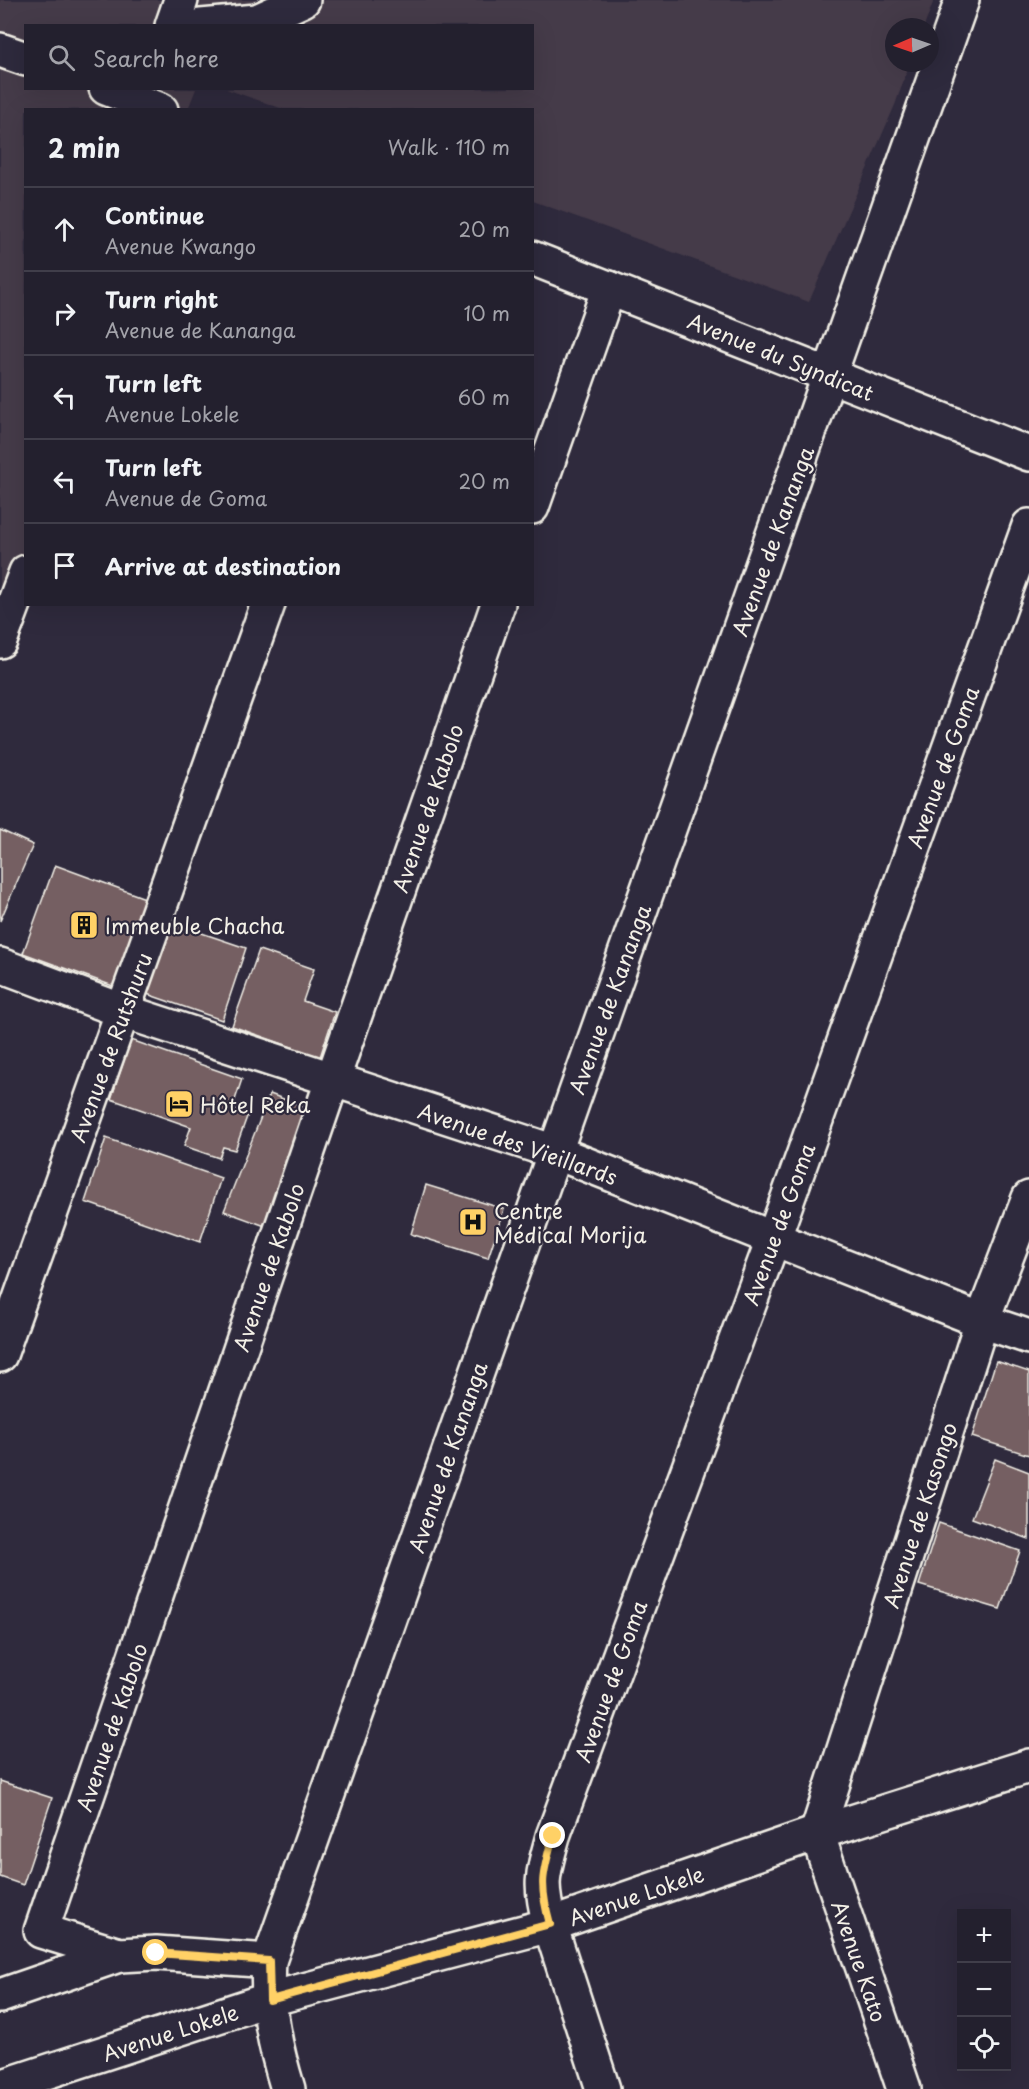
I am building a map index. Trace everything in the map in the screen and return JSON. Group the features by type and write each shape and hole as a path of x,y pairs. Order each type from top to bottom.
{"street":[{"path":"173,24 181,0"},
{"path":"223,24 257,21 303,0"},
{"name":"Avenue de Kananga","path":"288,2089 273,2035 269,1961 962,0"},
{"path":"0,50 24,59"},
{"path":"114,90 151,100"},
{"name":"Avenue du Syndicat","path":"534,259 1029,454"},
{"path":"534,501 609,288"},
{"name":"Avenue de Goma","path":"603,2089 550,1924 543,1899 542,1876 553,1836 774,1237 1029,526"},
{"path":"0,641 24,577"},
{"name":"Avenue de Rutshuru","path":"0,1355 267,606"},
{"name":"Avenue de Kabolo","path":"119,1955 41,1931 497,606"},
{"name":"Avenue des Vieillards","path":"0,965 123,1011 555,1152 1029,1338"},
{"name":"Avenue de Kasongo","path":"817,1833 982,1321 1029,1198"},
{"name":"Avenue Lokele","path":"0,2087 270,2000 550,1924 817,1833 1029,1766"},
{"name":"Avenue Kato","path":"817,1833 904,2089"},
{"path":"0,1996 119,1955 156,1953 269,1961"}],"shaded area":[{"path":"0,0 934,0 927,18 885,18 885,72 907,72 895,105 809,302 534,201 534,108 280,108 229,90 534,90 534,24 24,24 24,90 196,90 188,108 24,108 24,566 0,634"}],"building":[{"path":"0,830 33,845 0,921"},
{"name":"Immeuble Chacha","path":"55,865 145,898 113,986 23,953"},
{"path":"169,922 246,948 222,1020 144,993"},
{"path":"259,950 314,969 303,1001 335,1012 320,1057 232,1026"},
{"name":"Hôtel Reka","path":"131,1040 242,1079 232,1109 248,1114 235,1150 223,1147 219,1158 184,1146 191,1127 111,1099"},
{"path":"270,1094 313,1110 268,1227 224,1211"},
{"path":"106,1138 221,1178 200,1242 85,1202"},
{"path":"426,1185 504,1209 488,1258 411,1234"},
{"path":"996,1361 1029,1372 1029,1455 972,1437"},
{"path":"995,1459 1029,1472 1029,1539 972,1518"},
{"path":"939,1523 1020,1551 1000,1609 919,1585"},
{"path":"0,1781 52,1798 23,1885 0,1877"}],"place":[{"name":"Immeuble Chacha","path":"84,925"},
{"name":"Hôtel Reka","path":"179,1104"},
{"name":"Centre Médical Morija","path":"473,1222"}],"route":[{"path":"156,1953 269,1961 270,2000 550,1924 543,1899 542,1876 553,1836"}]}
